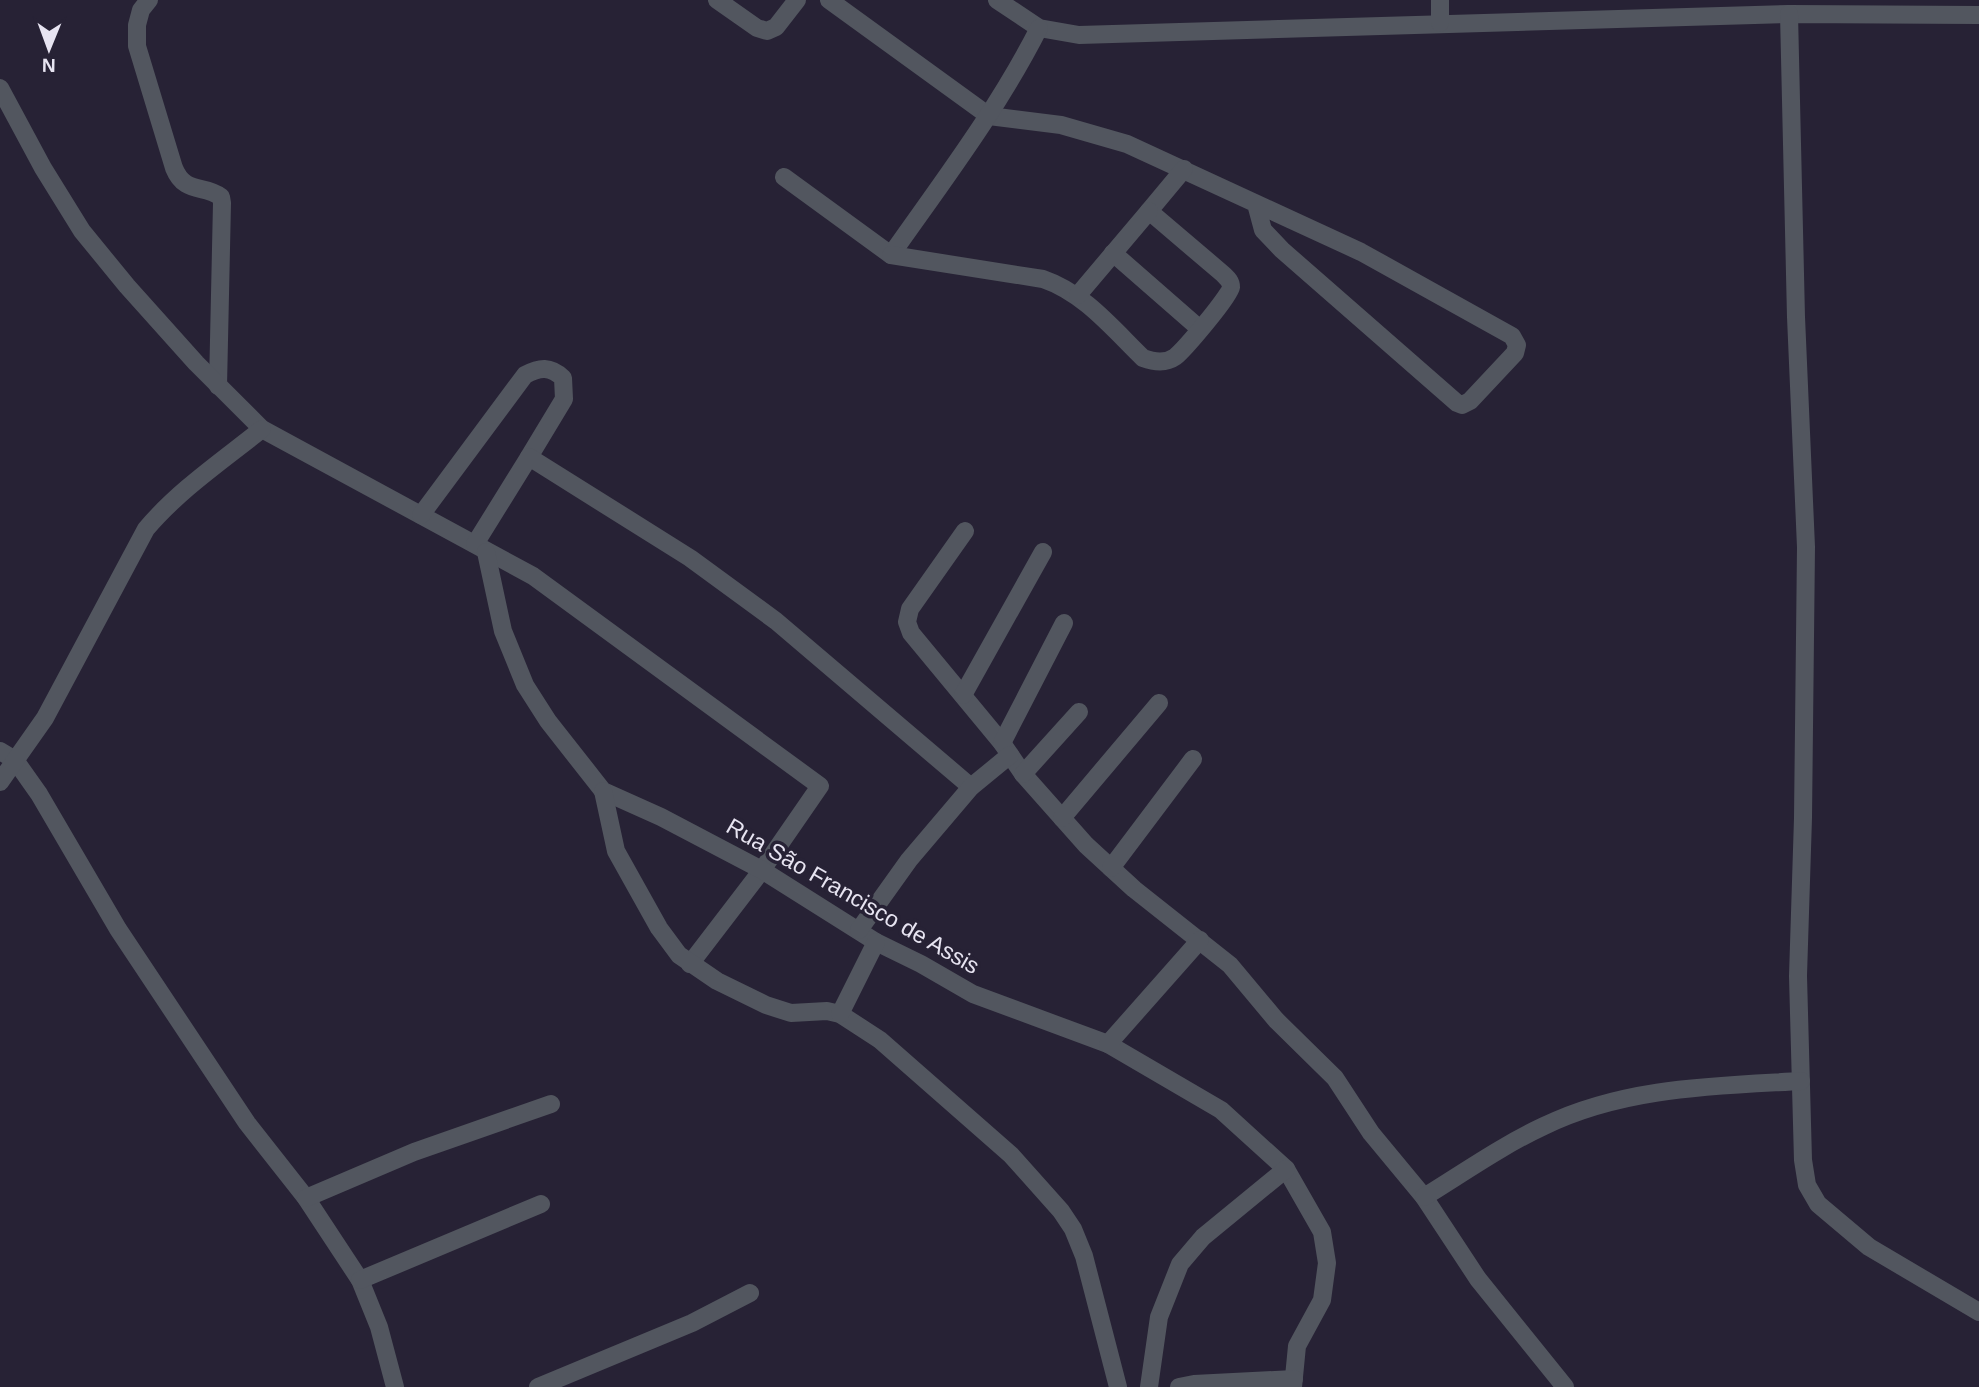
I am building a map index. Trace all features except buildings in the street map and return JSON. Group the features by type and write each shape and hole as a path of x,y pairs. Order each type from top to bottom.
{"street":[{"path":"149,0 141,10 136,25 137,46 174,168 179,178 190,187 221,197 218,386"},
{"path":"717,0 757,29 767,31 776,27 797,0"},
{"path":"829,0 989,116 1061,125 1127,144 1184,169 1361,252 1512,336 1517,345 1515,353 1470,401 1462,405 1457,403 1282,250 1263,230 1256,204"},
{"path":"997,0 1039,28 1079,35 1789,14 1979,15"},
{"path":"1440,0 1440,23"},
{"path":"1789,14 1796,317 1806,547 1804,818 1798,976 1803,1160 1807,1185 1818,1204 1869,1247 1979,1312"},
{"path":"891,255 989,116 1019,68 1039,28"},
{"path":"0,88 43,168 82,231 127,286 218,386 262,429 533,576 820,786 762,870 690,964"},
{"path":"1078,295 1184,169"},
{"path":"784,177 891,255 1043,279 1062,285 1078,295 1143,358 1155,362 1175,357 1229,294 1230,280 1150,211"},
{"path":"1113,253 1199,329"},
{"path":"421,515 525,375 538,368 546,368 563,378 564,399 528,457 481,548"},
{"path":"0,782 8,755 45,718 58,696 146,529 162,510 185,490 262,429"},
{"path":"528,457 690,558 776,621 971,787"},
{"path":"965,531 933,574 907,616 911,633 1006,749 1023,774 1062,818 1111,868 1230,964 1276,1020 1335,1078 1371,1133 1424,1197 1478,1279 1565,1387"},
{"name":"Rua São Francisco de Assis","path":"481,548 503,631 525,685 548,721 603,790 762,870 876,942 973,994 1108,1044 1221,1110 1286,1169 1322,1232 1328,1263 1322,1300 1297,1346 1294,1383"},
{"path":"962,695 1043,552"},
{"path":"859,930 909,860 1006,749 1064,624"},
{"path":"1062,818 1159,703"},
{"path":"1023,774 1079,712"},
{"path":"8,755 58,825 118,929 194,1045 247,1123 306,1198 360,1280 379,1327 395,1387"},
{"path":"1111,868 1193,759"},
{"path":"603,790 616,851 659,928 679,956 729,987 791,1013 827,1011 840,1014 880,1040 1011,1155 1061,1211 1073,1229 1084,1256 1118,1387"},
{"path":"1108,1044 1200,940"},
{"path":"840,1014 876,942"},
{"path":"1424,1197 1542,1126 1591,1107 1666,1091 1801,1081"},
{"path":"306,1198 414,1152 551,1104"},
{"path":"1149,1387 1159,1317 1181,1264 1203,1237 1286,1169"},
{"path":"360,1280 541,1204"},
{"path":"538,1387 692,1323 750,1293"},
{"path":"1179,1387 1195,1384 1294,1383"}]}
